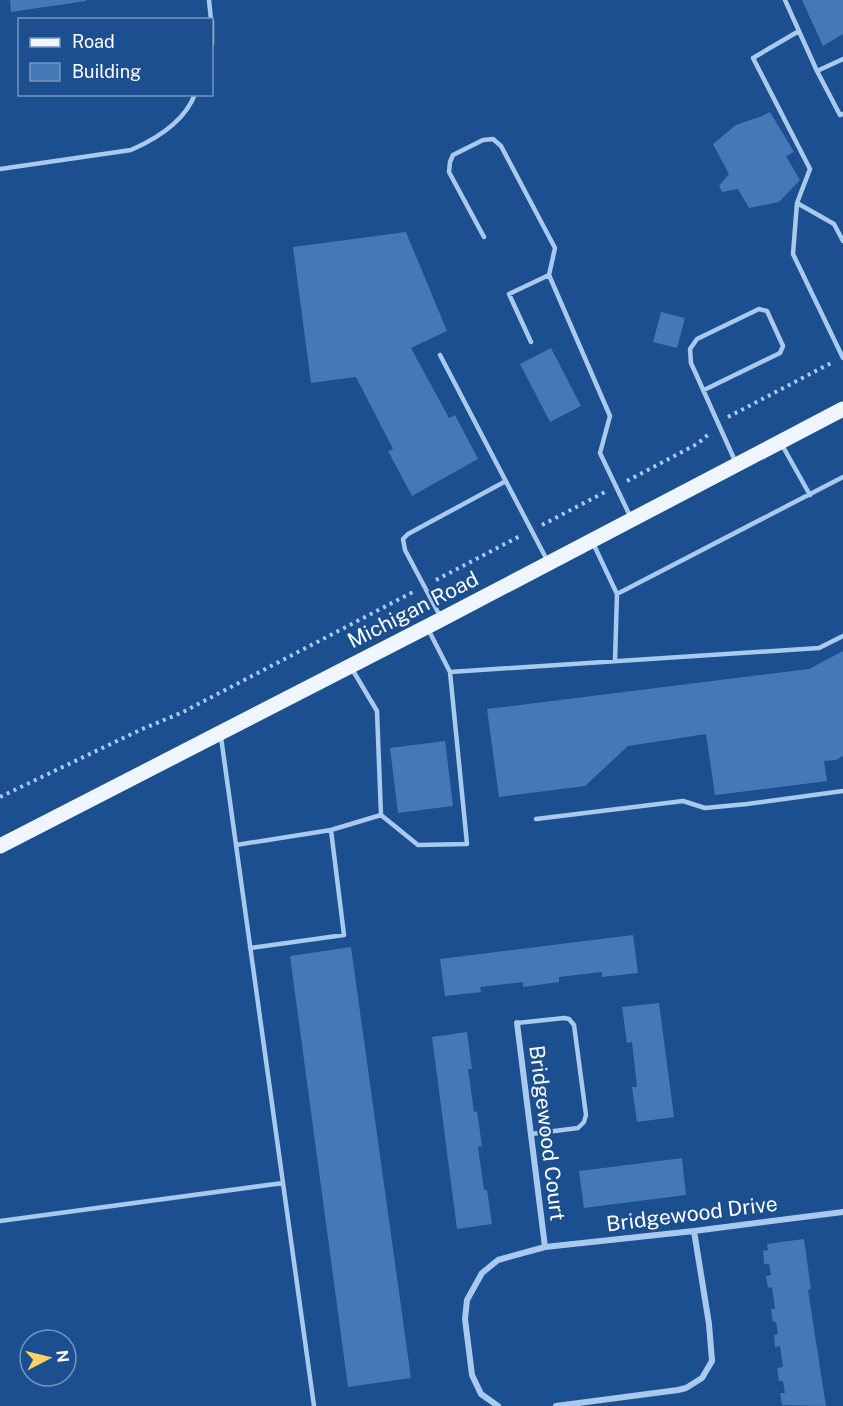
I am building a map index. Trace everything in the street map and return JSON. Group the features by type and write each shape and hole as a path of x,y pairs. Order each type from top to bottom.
{"main road":[{"name":"Michigan Road","path":"0,846 549,564 843,409"}],"street":[{"name":"Bridgewood Court","path":"517,1023 545,1247"},
{"name":"Bridgewood Drive","path":"498,1406 481,1394 472,1375 465,1319 467,1300 482,1274 498,1260 545,1247 843,1212"},
{"path":"556,1406 678,1390 702,1378 712,1361 709,1324 694,1231"}],"lane":[{"path":"209,0 211,18"},
{"path":"785,0 817,71 840,115 843,114"},
{"path":"798,31 753,58 810,169 797,203 793,254 843,357"},
{"path":"817,71 843,59"},
{"path":"0,169 131,150 147,143 178,119 194,96"},
{"path":"484,237 450,172 450,162 453,155 483,140 493,139 501,146 555,248 549,275 610,416 600,453 632,520"},
{"path":"797,203 834,224 843,241"},
{"path":"531,342 509,294 549,275"},
{"path":"704,390 780,353 783,346 767,311 759,309 697,339 690,348 691,363 737,465"},
{"path":"440,355 549,564"},
{"path":"780,442 810,495"},
{"path":"617,594 843,477"},
{"path":"442,619 405,550 403,539 408,534 506,482"},
{"path":"591,541 617,594 615,661"},
{"path":"350,666 377,711 381,815 418,845 467,844 450,672 427,627"},
{"path":"450,672 819,648 843,636"},
{"path":"221,733 314,1406"},
{"path":"536,819 683,801 705,808 843,791"},
{"path":"236,845 331,830 381,815"},
{"path":"250,948 344,935 331,830"},
{"path":"517,1023 564,1018 569,1019 574,1025 586,1115 584,1122 578,1128 531,1134"},
{"path":"0,1221 283,1184"}],"path":[{"path":"0,797 183,712 531,531 697,444 732,414 843,357"}],"building":[{"path":"10,0 86,0 86,1 11,12"},
{"path":"802,0 843,0 843,34 823,46"},
{"path":"770,112 794,152 786,156 800,180 779,202 749,208 738,189 722,192 719,186 729,174 713,144 736,125"},
{"path":"406,232 447,331 411,348 449,418 455,415 478,459 412,496 388,451 393,449 356,377 311,383 293,247"},
{"path":"661,312 685,318 677,348 653,342"},
{"path":"551,348 581,406 550,422 520,364"},
{"path":"843,651 843,756 836,760 824,761 827,781 715,795 706,734 628,746 585,786 499,797 487,709 809,669"},
{"path":"445,741 453,806 398,813 390,748"},
{"path":"633,935 638,973 602,977 602,972 559,977 559,982 523,987 523,982 480,987 481,992 445,996 440,959"},
{"path":"351,947 411,1378 348,1387 290,956"},
{"path":"659,1003 674,1117 637,1122 632,1087 637,1087 632,1042 627,1043 622,1007"},
{"path":"467,1032 472,1069 468,1069 482,1146 478,1147 492,1224 457,1229 432,1037"},
{"path":"682,1158 686,1195 584,1208 579,1171"},
{"path":"804,1239 811,1289 808,1290 826,1406 782,1405 780,1393 785,1393 783,1381 779,1381 777,1368 783,1367 780,1346 775,1347 774,1335 778,1334 771,1309 775,1309 772,1287 768,1288 766,1276 771,1275 769,1264 764,1264 763,1251 768,1250 767,1244"}]}
